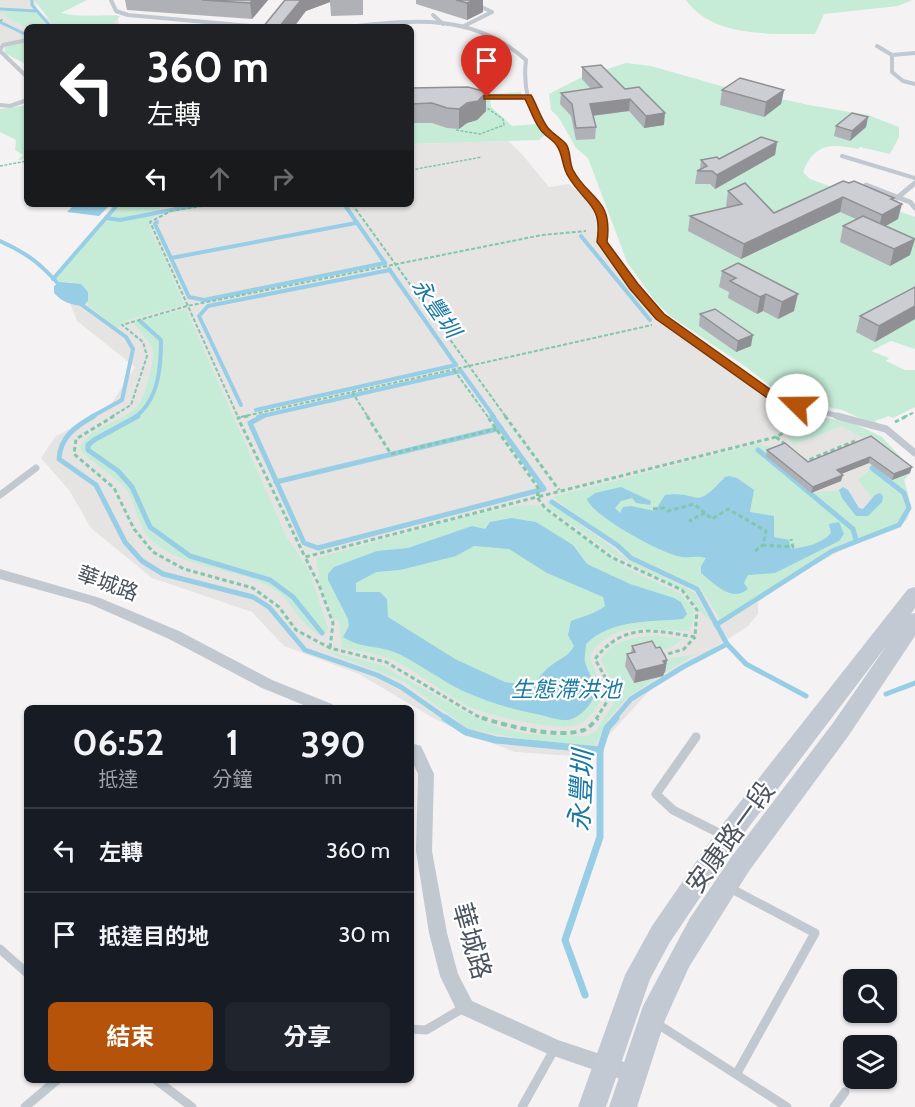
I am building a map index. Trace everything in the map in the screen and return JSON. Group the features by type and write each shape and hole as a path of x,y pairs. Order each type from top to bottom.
{"main road":[{"name":"安康路一段","path":"592,1107 605,1065 644,964 661,934 728,837 915,594"},
{"name":"安康路一段","path":"623,1107 632,1074 664,990 725,885 832,741 915,620"}],"street":[{"name":"華城路","path":"0,574 95,601 174,635 267,684 320,705"},
{"name":"華城路","path":"414,750 426,774 424,851 438,933 449,976 465,1007 555,1048 632,1074"}],"lane":[{"path":"111,0 116,11 128,15 228,24"},
{"path":"464,26 492,12 467,0"},
{"path":"433,15 443,24"},
{"path":"379,24 464,26 499,38 518,51 526,60 525,88 528,97 544,128 563,146 567,168 599,208 604,227 602,242 652,308 770,395 782,401 886,429 915,453"},
{"path":"24,41 3,45 0,49 24,74"},
{"path":"877,46 892,55 915,53"},
{"path":"892,55 892,72 903,81 915,84"},
{"path":"471,98 528,97"},
{"path":"0,105 10,106 24,101"},
{"path":"842,156 915,180 897,198"},
{"path":"866,185 910,202 915,208"},
{"path":"0,495 36,468"},
{"path":"696,737 656,794 674,810 728,837"},
{"path":"725,885 815,933 736,1073"},
{"path":"0,949 24,970"},
{"path":"414,1029 426,1030 465,1007"},
{"path":"651,1020 788,1107"},
{"path":"522,1107 555,1048"},
{"path":"25,1107 53,1083"},
{"path":"160,1083 192,1107"},
{"path":"834,1107 845,1092"}],"path":[{"path":"456,130 466,134 480,134 504,125 502,119 485,106 473,103 471,98"},
{"path":"414,169 482,157"},
{"path":"0,166 24,162"},
{"path":"198,207 164,213 154,217 150,222 238,418 305,557 559,490 776,437 821,412"},
{"path":"354,207 559,490"},
{"path":"586,231 542,235 395,264 187,306 122,324 143,342 147,356 140,383 131,405 76,439 74,454 114,488 134,529 153,552 184,569 253,588 279,607 297,630 330,648 386,662 477,716 508,726 563,733 586,730 602,713 610,697 605,678 595,659 604,645 626,632 695,637"},
{"path":"238,418 652,325"},
{"path":"454,370 538,489 537,497 545,508 611,557 682,590 697,610 695,637 684,649 661,657"},
{"path":"352,392 391,453 496,429"},
{"path":"897,420 915,412"},
{"path":"776,437 791,449"},
{"path":"798,455 806,461 855,441"},
{"path":"653,509 664,507 668,511 694,504 712,519 728,509 766,531 763,545"},
{"path":"692,522 690,520 705,513"},
{"path":"755,548 763,545 793,547 791,539"},
{"path":"306,559 319,585 333,623 330,648"}],"shaded area":[{"path":"0,0 35,0 37,9 46,18 117,15 119,24 24,24 24,57 0,44"},
{"path":"508,141 549,187 569,184 590,203 596,220 598,246 633,294 657,319 774,404 794,409 802,414 852,423 882,437 910,473 904,480 911,505 907,520 900,526 858,541 802,572 758,602 758,614 748,626 653,687 589,757 515,752 470,735 435,719 359,674 284,646 252,612 152,578 91,528 69,490 41,458 55,437 110,406 135,367 77,321 61,280 121,207 414,207 414,144"}],"green space":[{"path":"34,0 87,0 61,13 120,16 113,24 53,24"},
{"path":"686,0 912,0 898,6 824,14 815,34 799,34 763,33 727,27 697,12"},
{"path":"0,11 39,13 44,24 24,24 24,26 4,16 8,14 0,13"},
{"path":"24,42 24,63 4,53 5,47"},
{"path":"626,63 651,66 721,86 809,105 868,115 899,127 899,137 890,154 860,147 858,149 831,146 812,156 803,172 810,179 915,217 915,349 891,341 871,351 889,358 886,361 905,370 915,370 915,407 893,418 889,416 875,421 877,424 875,425 842,410 803,402 778,392 746,367 670,316 655,301 627,262 588,158 576,148 559,118 551,110 549,94 580,78"},
{"path":"521,92 522,97 490,99 491,107 512,126 537,124 545,135 539,140 414,144 414,99"},
{"path":"24,105 24,159 18,160 23,155 15,150 16,140 0,132 0,109"},
{"path":"116,207 159,207 160,212 149,221 153,237 161,250 184,305 127,320 117,328 88,305 88,292 72,282 60,282 55,278"},
{"path":"186,309 286,536 310,572 328,629 323,636 308,627 281,594 274,589 243,576 180,558 151,540 143,528 127,491 116,479 88,458 80,448 92,433 133,410 143,397 153,352 152,347 134,324 139,320"},
{"path":"825,418 852,423 882,437 910,467 910,473 904,480 909,504 905,521 900,526 842,544 721,620 700,587 633,556 552,497 757,444 783,449 767,456 811,493 839,490 843,487 848,490 859,508 863,509 873,499 858,480 869,470 893,461 869,442 842,426 793,445 788,438 791,433"},
{"path":"547,500 629,560 694,592 711,620 683,590 614,555 550,509"},
{"path":"516,506 541,507 626,568 681,594 693,608 695,618 689,631 635,629 622,631 600,643 590,655 602,693 600,702 585,721 568,727 554,726 488,713 457,700 395,661 342,648 339,621 334,620 319,580 316,558 465,517"},
{"path":"654,635 683,639 668,649 650,651 660,663 671,658 694,655 630,695 608,720 594,747 537,742 469,729 403,681 319,649 381,665 476,718 504,729 528,734 587,736 596,731 616,699 613,683 601,661 604,654 623,641"}],"water":[{"path":"72,207 108,207 99,216 67,212"},
{"path":"60,282 81,284 88,292 88,301 83,306 60,299 54,293 54,286"},
{"path":"729,476 737,478 754,490 750,512 774,516 774,537 789,540 791,549 823,540 831,533 829,524 839,522 844,534 839,541 775,573 748,575 744,583 748,589 735,594 718,587 701,573 701,566 706,558 674,555 646,543 615,525 587,499 595,493 621,487 651,501 650,505 636,503 632,498 621,501 615,508 620,513 623,507 631,506 655,511 665,495 701,497"},
{"path":"843,487 848,490 859,508 863,509 875,495 880,493 883,496 882,502 868,516 856,516 842,498 839,490"},
{"name":"生態滯洪池","path":"511,518 536,522 573,545 587,564 630,584 674,598 681,602 687,614 683,619 619,626 596,636 586,644 585,662 594,683 595,693 586,709 568,720 521,711 482,699 455,687 399,654 343,637 349,626 348,619 328,580 328,574 334,567 377,551 408,548 472,526 485,529 490,522","holes":["474,546 509,549 547,573 603,597 605,606 571,621 568,635 574,646 566,655 552,664 533,686 505,682 455,659 388,617 387,599 380,592 356,592 356,583 376,572 400,570 456,556"]}],"building":[{"path":"202,0 253,0 250,3"},
{"path":"285,0 301,0 281,24 265,24"},
{"path":"456,0 474,0 467,3"},
{"path":"601,65 625,89 639,87 665,113 646,116 630,99 590,104 596,127 576,128 572,104 561,93 602,87 582,67"},
{"path":"740,78 784,90 766,102 722,90"},
{"path":"468,87 486,92 478,101 467,103 459,109 432,103 414,104 414,88"},
{"path":"852,113 868,117 852,131 836,126"},
{"path":"761,137 777,142 717,175 712,171 697,171 707,166 701,160 717,157 719,159"},
{"path":"843,181 849,183 854,181 894,198 891,199 902,204 882,215 843,197 744,244 690,216 742,204 728,191 745,183 774,213"},
{"path":"863,216 915,239 894,249 843,226"},
{"path":"738,263 798,294 782,302 766,294 760,297 730,281 736,278 722,271"},
{"path":"915,287 915,306 879,326 860,316"},
{"path":"715,309 753,335 738,341 700,314"},
{"path":"871,436 912,467 894,474 870,457 837,470 843,475 813,487 767,450 785,443 808,462"},
{"path":"652,641 656,648 660,647 667,660 663,661 665,664 636,671 627,654 635,652 632,646"}],"waterway":[{"name":"永豐圳","path":"32,0 32,5 48,24"},
{"path":"0,9 36,11"},
{"path":"0,22 24,34"},
{"path":"53,279 115,207"},
{"path":"106,218 120,220 187,207"},
{"path":"171,258 189,297 204,300 385,263 346,207"},
{"path":"157,222 155,224 171,258"},
{"path":"171,258 356,223"},
{"path":"581,236 650,320"},
{"path":"0,241 34,261 53,279"},
{"path":"241,405 199,316 208,306 390,270"},
{"path":"256,410 456,365 390,270"},
{"path":"53,279 62,288"},
{"path":"78,302 126,337 133,349 122,400 91,417"},
{"path":"135,417 143,410 154,392 161,350 161,340 140,321"},
{"path":"258,417 461,371 494,417"},
{"path":"94,416 70,433 62,444 59,459 96,485 125,542 142,561 163,574 253,597 269,607 305,650 377,675 401,687 447,719"},
{"path":"138,416 94,440 88,445 88,450 118,471 132,487 150,527 190,556 270,580 293,597 322,633"},
{"path":"263,416 250,423 276,482"},
{"name":"永豐圳","path":"492,416 501,428"},
{"path":"276,482 304,543 318,548 544,489 501,428"},
{"path":"276,482 501,428"},
{"path":"758,450 853,529 856,540"},
{"path":"716,625 832,551 899,525 909,508 904,493 872,468"},
{"name":"永豐圳","path":"552,502 617,545 631,558 697,589 716,625"},
{"name":"永豐圳","path":"716,625 727,644"},
{"name":"永豐圳","path":"614,719 631,699 683,667 727,644"},
{"name":"永豐圳","path":"727,644 746,664 806,696"},
{"name":"永豐圳","path":"886,694 915,683"},
{"path":"445,718 466,732 496,740 600,750"},
{"name":"永豐圳","path":"600,750 607,728 616,718"},
{"name":"永豐圳","path":"585,995 565,940 600,837 600,750"}],"route":[{"path":"487,97 528,97 544,128 563,146 567,168 599,208 604,227 602,242 634,286 660,316 770,395 797,405"}]}
